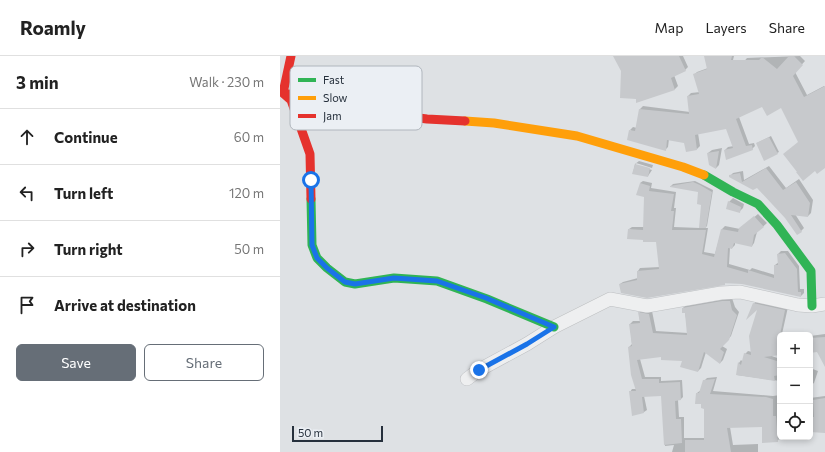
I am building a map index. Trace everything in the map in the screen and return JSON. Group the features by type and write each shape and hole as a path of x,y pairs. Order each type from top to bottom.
{"street":[{"path":"283,94 291,56"},
{"path":"283,94 290,95"},
{"path":"283,94 290,99"},
{"path":"422,118 494,123 577,136 683,167 705,176 758,204 777,225 811,271 812,306"},
{"path":"302,130 310,154 312,245 317,258 327,268 345,282 355,284 394,278 437,281 486,298 554,327"},
{"path":"467,379 479,370 527,344 554,327 610,299 647,306 740,292 798,305 812,306 825,304"}],"building":[{"path":"613,56 679,56 686,71 671,78 675,90 636,103 636,99 620,98 621,71"},
{"path":"704,56 732,56 731,60 759,60 762,57 777,69 789,56 794,56 803,65 793,76 804,97 825,86 825,168 817,174 815,171 803,181 796,172 783,154 798,142 781,108 767,116 762,107 736,119 746,146 752,145 753,150 726,160 724,150 733,148 726,129 695,135 697,150 686,152 684,143 667,140 666,151 627,140 629,130 635,131 639,109 689,114 687,96 699,94 693,74 707,69"},
{"path":"769,137 778,154 764,161 756,143"},
{"path":"719,151 716,169 709,165 707,153"},
{"path":"635,164 650,168 648,177 632,174"},
{"path":"766,168 783,190 796,182 810,203 808,217 791,215 802,232 797,235 785,218 757,188 753,190 729,177 729,175 740,173 742,182"},
{"path":"693,182 712,192 706,228 699,228 701,205 697,204 698,192 670,187"},
{"path":"640,183 650,186 649,191 674,194 671,211 674,211 672,230 706,230 702,254 714,257 721,229 738,232 739,228 754,216 764,227 754,235 752,247 734,243 732,249 728,248 727,267 748,273 748,270 774,278 774,265 778,265 777,254 785,253 797,269 798,292 801,292 801,297 742,284 725,283 725,285 647,298 621,293 619,284 637,280 637,271 659,269 656,242 643,242 643,240 627,239 628,229 643,230 644,197 636,195"},
{"path":"728,201 741,207 740,213 726,209"},
{"path":"730,301 732,310 737,315 729,340 720,349 724,352 720,364 704,352 698,372 680,367 682,361 661,360 661,357 637,360 642,379 659,379 659,383 680,382 681,400 675,401 676,419 681,419 682,443 664,445 661,396 642,397 644,413 632,416 629,391 636,391 631,375 628,347 632,346 629,324 640,323 638,312 649,314 653,333 687,335 685,313 682,313 682,308"},
{"path":"753,303 785,310 781,332 777,332 777,355 764,357 777,361 777,376 774,376 775,381 736,375 738,362 741,365 744,353 751,355 749,336 757,310 746,320"},
{"path":"825,337 825,367 817,352 813,353 813,338"},
{"path":"715,379 710,394 766,397 773,399 773,416 776,416 778,442 762,443 762,427 727,428 731,452 685,452 685,440 704,440 704,409 701,408 701,404 695,404 696,393 699,393 703,380"},
{"path":"825,398 825,433 813,432 813,400"}],"traffic: fast":[{"path":"704,175 733,192 758,204 777,225 811,271 812,306"},
{"path":"311,199 312,245 317,258 345,282 355,284 394,278 437,281 487,299 554,327"}],"traffic: slow":[{"path":"465,121 494,123 577,136 683,167 704,175"}],"traffic: jam":[{"path":"290,99 283,93 291,56"},
{"path":"283,93 290,94"},
{"path":"422,118 465,121"},
{"path":"302,130 310,154 311,199"}],"route":[{"path":"311,180 312,245 317,258 345,282 355,284 394,278 437,281 486,298 554,327 527,344 479,370"}]}
